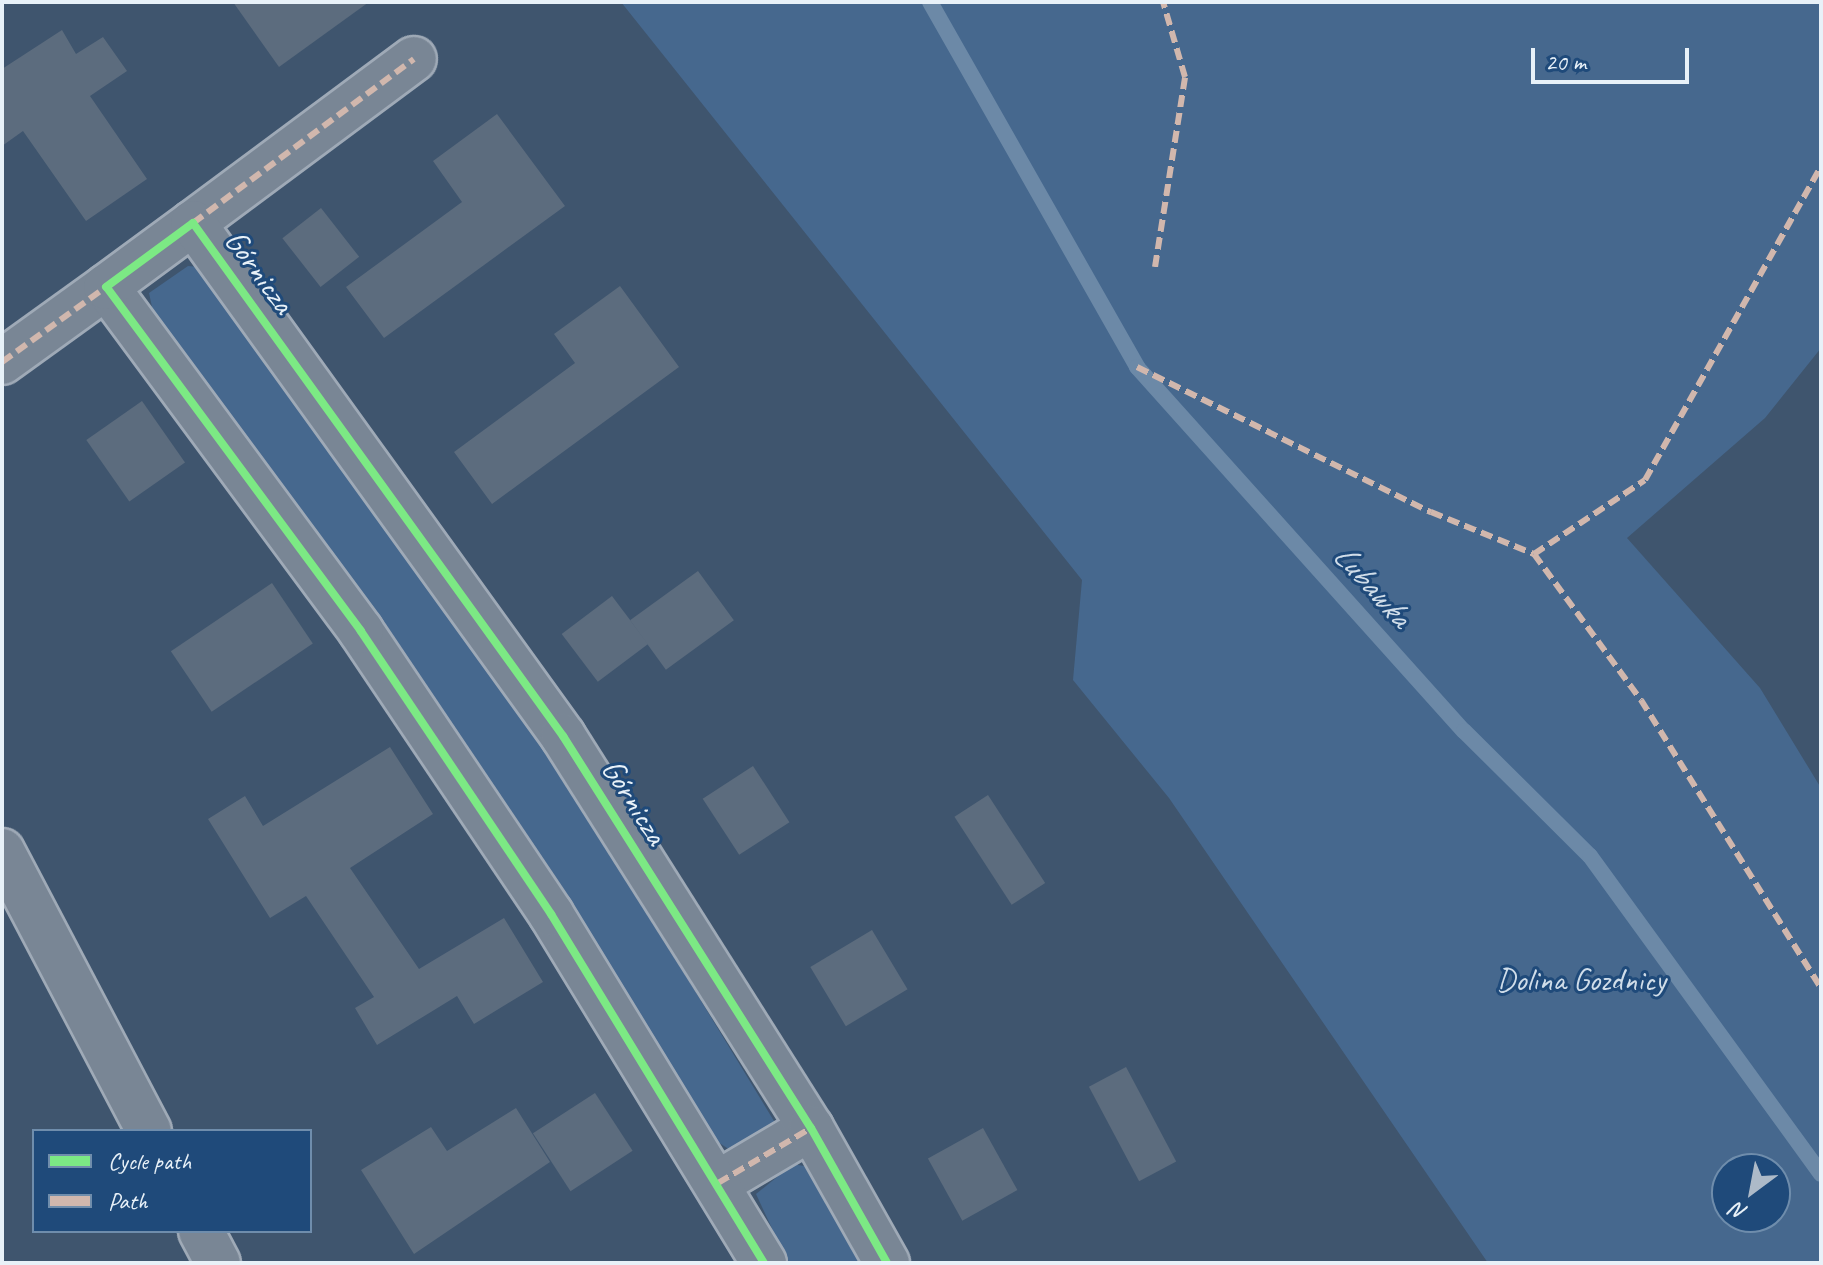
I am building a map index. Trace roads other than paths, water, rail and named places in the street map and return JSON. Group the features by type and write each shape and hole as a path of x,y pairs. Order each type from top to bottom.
{"street":[{"name":"Górnicza","path":"2,362 414,59"},
{"name":"Górnicza","path":"193,223 563,736 811,1128 887,1263"},
{"path":"106,287 361,631 551,914 718,1183 764,1263"},
{"path":"2,851 148,1129"},
{"path":"718,1183 811,1128"},
{"path":"202,1233 218,1263"}],"waterway":[{"name":"Lubawka","path":"930,2 1137,367 1464,731 1590,856 1821,1174"}],"park label":[{"name":"Dolina Gozdnicy","path":"1581,980"}]}
